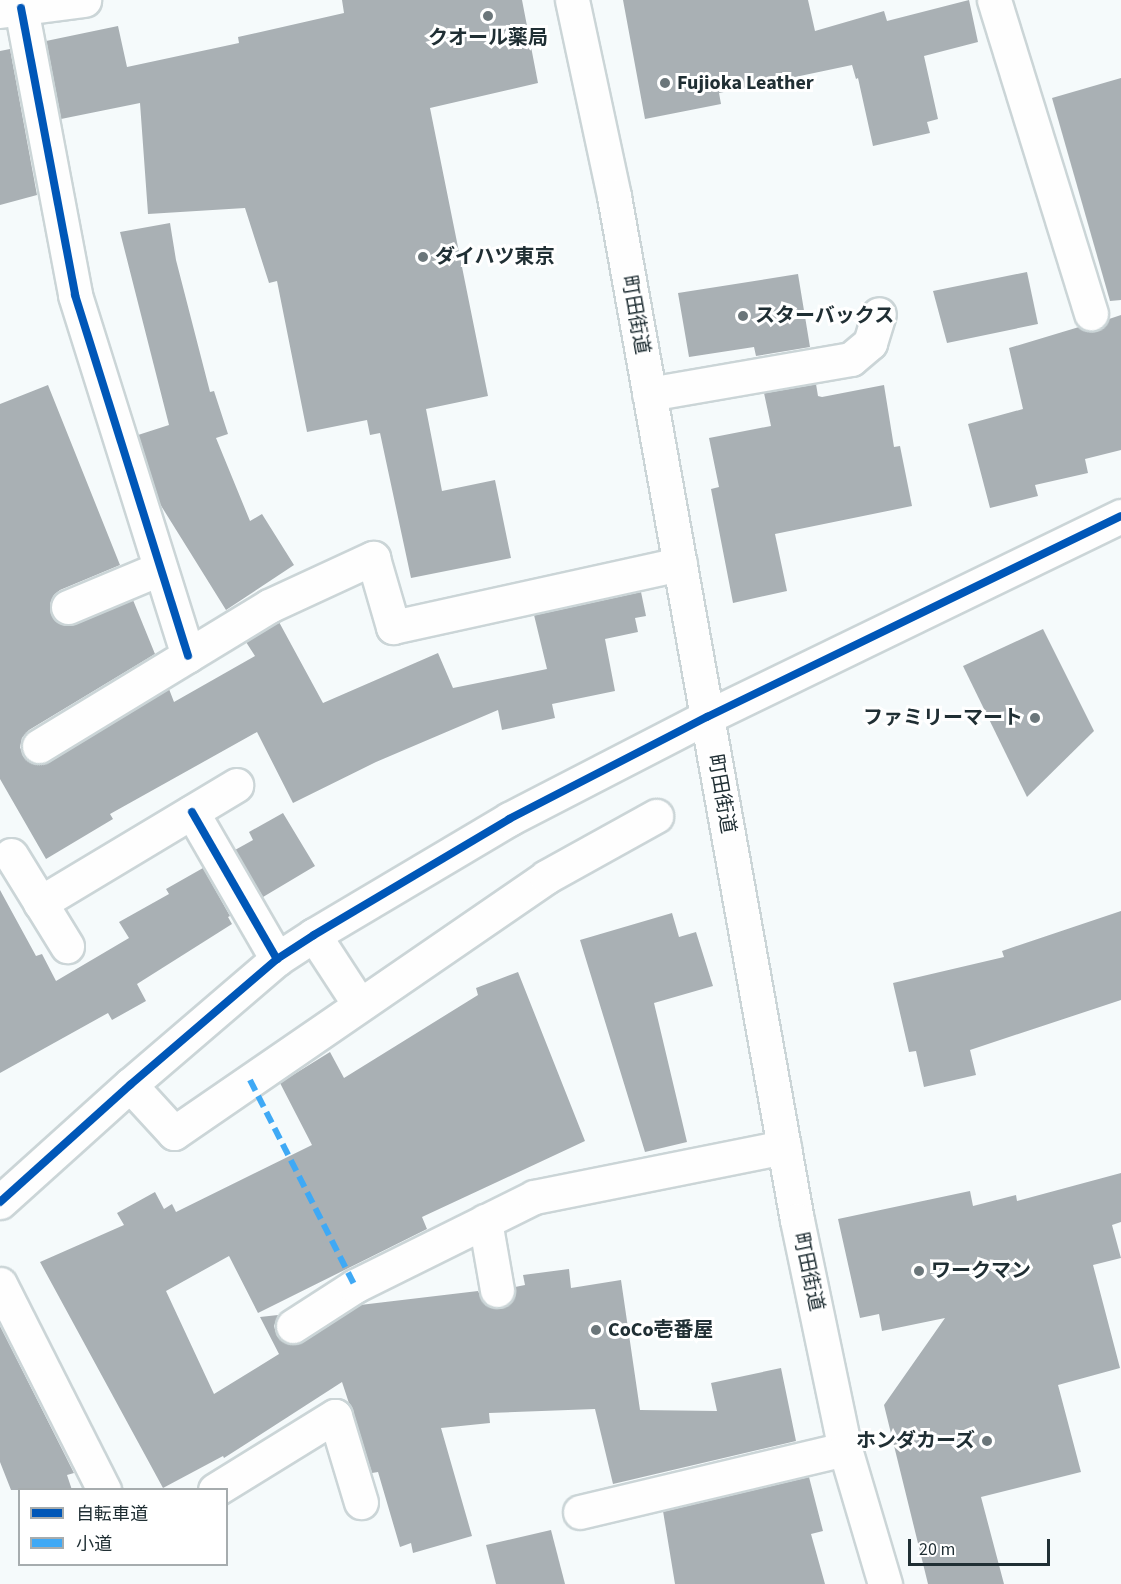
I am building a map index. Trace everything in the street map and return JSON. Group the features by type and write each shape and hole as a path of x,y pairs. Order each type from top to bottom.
{"street":[{"path":"84,0 11,10 75,295 188,656"},
{"name":"町田街道","path":"572,0 614,196 784,1147 845,1449 885,1584"},
{"path":"994,0 1090,312"},
{"path":"649,394 850,359 870,343 879,314"},
{"path":"0,1202 130,1085 277,959 314,935 509,819 707,717 1121,516"},
{"path":"39,746 269,606 373,558 393,627 680,564"},
{"path":"68,607 159,569"},
{"path":"40,903 236,784"},
{"path":"192,812 277,959"},
{"path":"130,1085 174,1133 546,877 656,816"},
{"path":"10,855 67,946"},
{"path":"314,935 359,1004"},
{"path":"293,1326 355,1286 534,1197 784,1147"},
{"path":"484,1221 497,1290"},
{"path":"0,1284 103,1488"},
{"path":"217,1488 335,1416 361,1502"},
{"path":"580,1512 845,1449"}],"building":[{"path":"342,0 522,0 538,83 430,108 488,396 426,409 442,491 495,480 511,558 411,578 380,433 370,435 367,420 307,432 277,281 269,283 245,208 148,214 140,103 61,119 46,41 118,26 127,67 239,43 238,37 344,13"},
{"path":"623,0 808,0 815,31 884,11 887,21 969,0 978,42 924,56 938,119 927,122 930,133 873,146 858,78 856,79 852,65 719,93 721,104 645,119"},
{"path":"10,49 37,195 0,205 0,51"},
{"path":"1121,78 1121,300 1110,301 1052,98"},
{"path":"170,223 176,260 210,392 214,391 228,434 216,438 250,521 262,514 294,565 226,610 160,504 138,435 169,425 120,232"},
{"path":"1027,272 1038,324 947,343 933,291"},
{"name":"スターバックス","path":"798,274 810,347 756,356 754,347 689,357 678,293"},
{"path":"1121,315 1121,450 1085,459 1088,473 1035,485 1038,496 990,508 968,424 1023,409 1009,348 1079,327 1087,331 1096,331 1109,319"},
{"path":"816,384 818,396 822,397 884,385 894,447 900,446 912,506 775,534 787,591 733,603 711,489 719,487 709,438 771,426 764,393"},
{"path":"48,385 120,565 60,590 54,595 50,604 51,614 57,622 66,626 133,600 155,654 29,730 22,738 20,747 23,756 31,763 40,765 49,762 169,689 174,702 255,656 246,642 279,622 323,703 438,653 453,688 547,669 534,615 641,592 646,616 635,618 638,632 605,639 615,691 552,704 555,718 502,730 498,710 376,762 293,803 257,732 110,814 113,819 46,859 0,779 0,404"},
{"path":"1043,629 1094,731 1027,797 963,666"},
{"path":"283,813 315,866 263,897 235,850 253,840 249,832"},
{"path":"203,868 230,916 228,917 232,924 137,984 146,1001 112,1020 108,1013 0,1073 0,890 36,956 42,954 56,981 129,938 119,922 169,894 166,889"},
{"path":"1121,911 1121,1000 970,1050 976,1075 924,1087 916,1051 909,1052 893,983 1004,957 1002,951"},
{"path":"672,913 679,937 696,932 713,986 654,1003 687,1142 645,1152 580,940"},
{"path":"518,972 585,1141 422,1217 427,1229 258,1313 229,1256 166,1291 214,1394 279,1354 260,1317 278,1315 274,1326 277,1336 284,1342 295,1345 360,1305 478,1291 483,1302 491,1308 501,1308 509,1304 514,1297 515,1287 525,1285 523,1275 569,1269 571,1288 621,1280 640,1410 717,1411 711,1383 781,1368 796,1441 613,1484 595,1409 489,1413 490,1423 441,1428 472,1536 413,1553 411,1543 400,1547 378,1472 372,1473 342,1382 224,1458 223,1456 163,1488 40,1262 124,1225 117,1213 155,1192 164,1209 172,1204 176,1212 312,1145 280,1083 330,1052 344,1078 478,995 476,988"},
{"path":"1121,1173 1121,1222 1112,1225 1121,1258 1093,1265 1120,1368 1058,1385 1081,1472 981,1497 1004,1584 928,1584 884,1405 945,1318 882,1331 879,1314 860,1318 838,1219 970,1191 973,1206 1016,1195 1017,1201"},
{"path":"0,1326 74,1473 67,1475 71,1488 11,1490 0,1462"},
{"path":"809,1477 823,1531 811,1534 825,1584 675,1584 663,1511"},
{"path":"551,1530 565,1584 496,1584 486,1545"}],"marked path":[{"path":"250,1080 355,1286"}],"cycle path":[{"path":"21,8 75,295 188,656"},
{"path":"0,1202 130,1085 277,959 314,935 509,819 707,717 1121,516"},
{"path":"192,812 277,959"}],"place":[{"name":"クオール薬局","path":"488,16"},
{"name":"Fujioka Leather","path":"665,83"},
{"name":"ダイハツ東京","path":"423,257"},
{"name":"スターバックス","path":"743,316"},
{"name":"ファミリーマート","path":"1035,718"},
{"name":"ワークマン","path":"919,1271"},
{"name":"CoCo壱番屋","path":"596,1330"},
{"name":"ホンダカーズ","path":"987,1441"}]}
